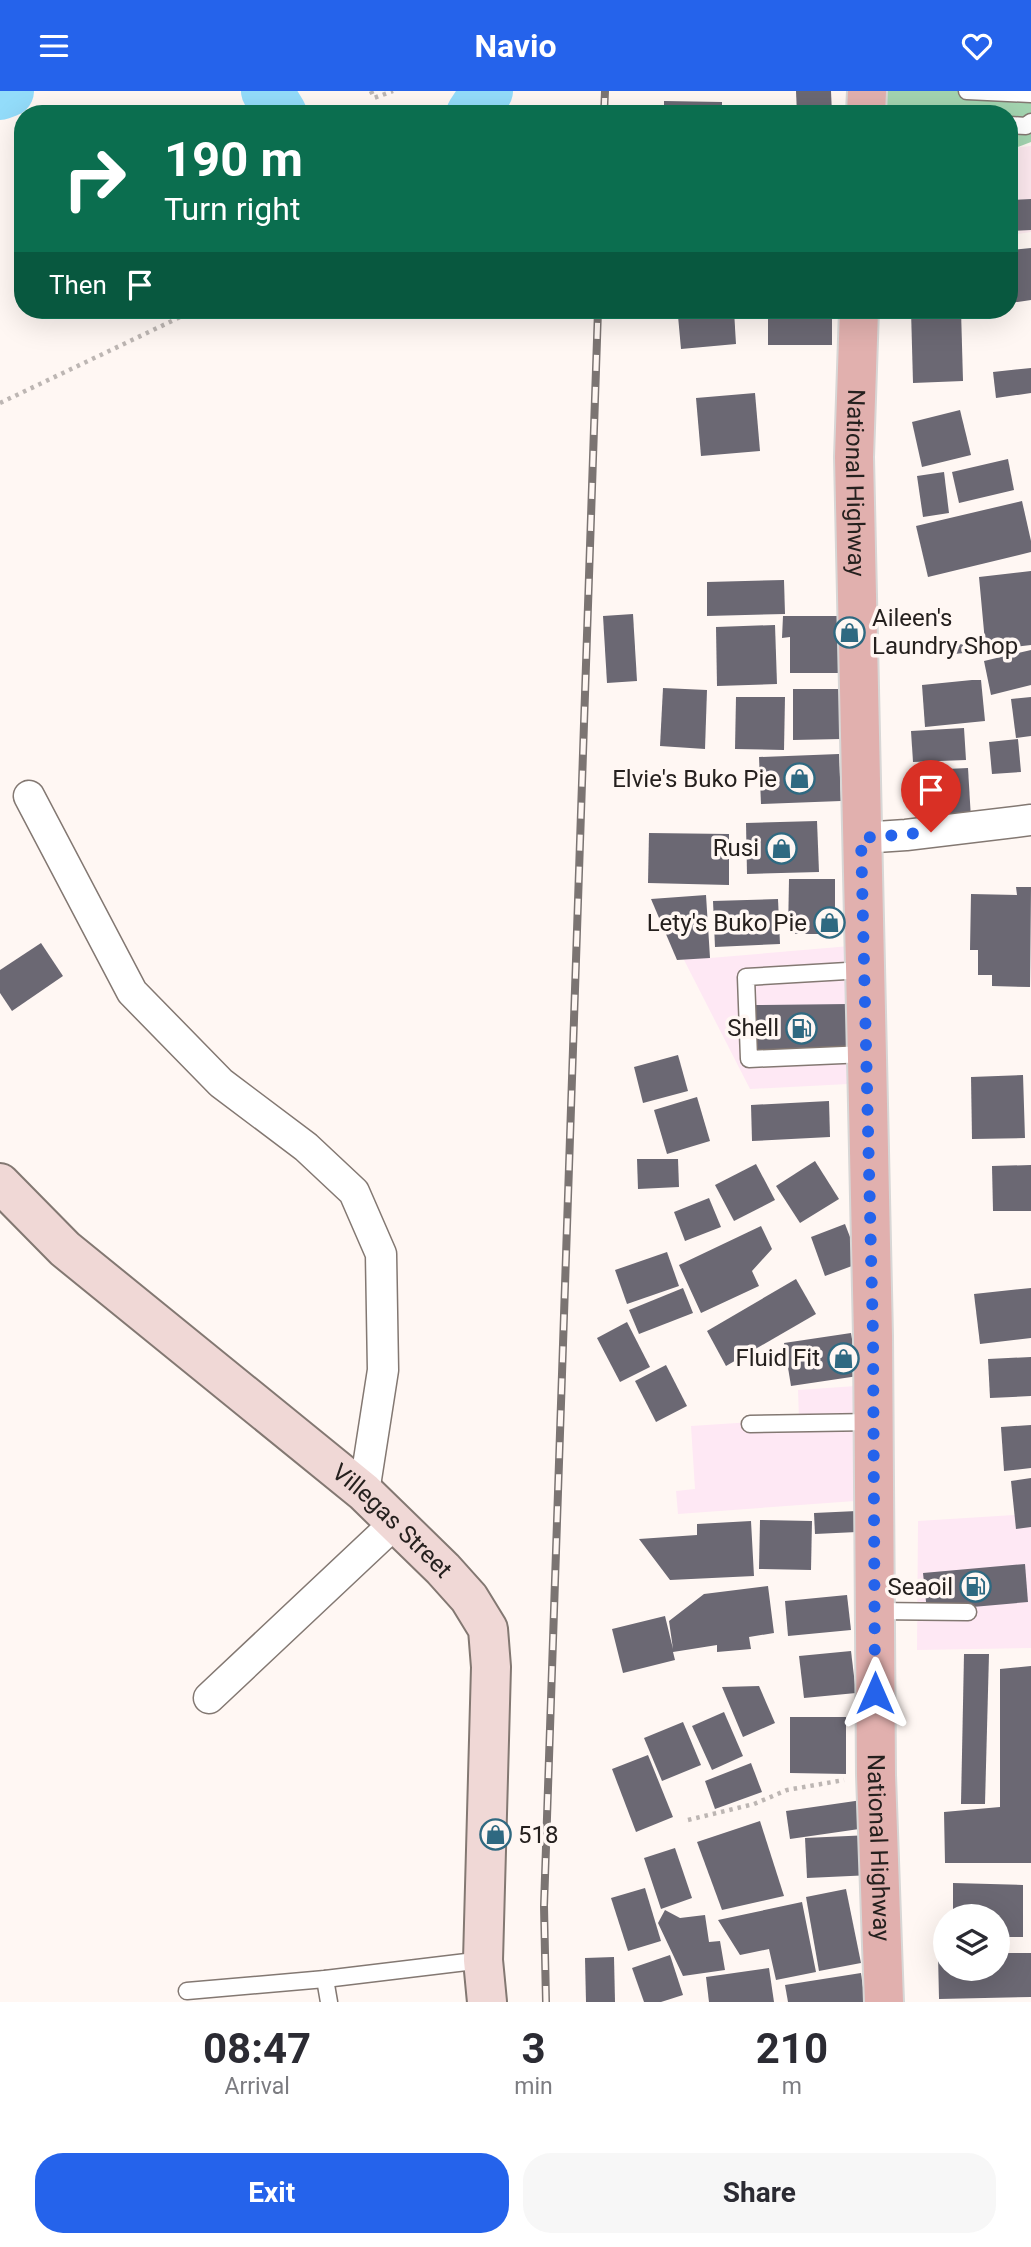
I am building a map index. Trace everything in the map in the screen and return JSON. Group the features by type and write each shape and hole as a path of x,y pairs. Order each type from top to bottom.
{"main road":[{"name":"National Highway","path":"859,319 854,457 873,1422 876,1775 884,2002"}],"street":[{"path":"29,796 132,992 222,1083 306,1147 354,1192 381,1254 383,1370 364,1492"},
{"path":"861,838 1031,820"},
{"name":"Villegas Street","path":"0,1183 65,1249 364,1492 443,1569 469,1598 488,1629 491,1667 483,1960 486,2002"},
{"path":"209,1698 395,1523"}],"lane":[{"path":"967,91 1031,95"},
{"path":"864,971 746,977 749,1059 866,1054"},
{"path":"750,1425 873,1422"},
{"path":"874,1611 968,1612"},
{"path":"187,1991 325,1979 483,1960"},
{"path":"325,1979 329,2002"}],"path":[{"path":"371,91 374,98 393,91"},
{"path":"0,403 176,319"},
{"path":"688,1821 754,1804 787,1790 876,1775"}],"shaded area":[{"path":"1031,146 1031,232 1018,234 1018,147"},
{"path":"862,945 867,1083 750,1089 683,958"},
{"path":"856,1386 855,1501 678,1514 676,1491 695,1489 691,1426 799,1419 798,1390"},
{"path":"1031,1514 1031,1648 917,1650 918,1521"}],"green space":[{"path":"867,91 1031,91 1031,142 1018,147 1018,105 866,105"}],"building":[{"path":"796,91 831,91 832,105 797,105"},
{"path":"664,101 722,102 722,105 664,105"},
{"path":"1031,199 1031,230 1018,231 1018,200"},
{"path":"1031,248 1031,300 1018,302 1018,249"},
{"path":"678,319 734,319 736,344 681,349"},
{"path":"768,319 832,319 832,345 768,345"},
{"path":"911,319 961,319 963,381 913,383"},
{"path":"1031,368 1031,393 996,398 993,372"},
{"path":"755,393 760,451 701,456 696,398"},
{"path":"960,410 971,455 922,467 912,422"},
{"path":"1008,459 1014,490 959,503 952,472"},
{"path":"944,472 949,513 923,517 917,476"},
{"path":"1022,501 1031,552 928,577 916,526"},
{"path":"1031,571 1031,645 955,654 954,645 985,642 979,577"},
{"path":"784,580 785,614 707,616 707,582"},
{"path":"633,614 637,681 607,683 603,616"},
{"path":"783,616 839,616 839,673 790,673 790,637 782,638"},
{"path":"775,625 777,684 717,686 716,627"},
{"path":"1031,650 1031,685 991,695 984,661"},
{"path":"981,680 985,721 925,727 922,685"},
{"path":"663,688 707,690 705,749 660,746"},
{"path":"793,689 841,689 841,739 793,740"},
{"path":"736,697 785,697 784,750 735,749"},
{"path":"1031,697 1031,736 1016,738 1011,699"},
{"path":"964,728 966,760 913,762 911,731"},
{"path":"1018,739 1021,772 992,774 989,742"},
{"name":"Elvie's Buko Pie","path":"839,754 841,801 761,804 759,757"},
{"path":"968,768 971,819 928,821 925,770"},
{"name":"Rusi","path":"817,821 819,872 747,874 746,823"},
{"path":"649,833 729,834 729,885 648,883"},
{"path":"789,879 835,879 835,934 788,934"},
{"path":"1016,887 1031,887 1030,987 992,986 992,975 978,975 978,950 970,950 971,894 1017,895"},
{"path":"706,895 710,958 677,960 651,899"},
{"path":"778,899 780,944 715,947 713,901"},
{"path":"41,943 63,976 12,1011 0,993 0,970"},
{"name":"Shell","path":"849,1004 850,1051 756,1052 755,1005"},
{"path":"678,1055 688,1091 643,1103 634,1067"},
{"path":"1023,1075 1025,1138 972,1139 971,1077"},
{"path":"697,1097 710,1141 667,1154 654,1110"},
{"path":"829,1101 830,1137 752,1141 751,1105"},
{"path":"637,1159 678,1159 679,1187 638,1189"},
{"path":"815,1161 839,1199 800,1223 776,1186"},
{"path":"756,1164 775,1200 734,1221 715,1185"},
{"path":"1031,1165 1031,1211 993,1211 992,1166"},
{"path":"709,1198 721,1227 685,1241 674,1212"},
{"path":"845,1224 860,1263 825,1276 811,1237"},
{"path":"761,1226 772,1249 752,1271 759,1286 701,1313 679,1265"},
{"path":"667,1252 679,1286 627,1304 615,1270"},
{"path":"796,1279 816,1314 726,1366 707,1331"},
{"path":"683,1288 693,1313 639,1334 629,1310"},
{"path":"1031,1288 1031,1338 980,1344 974,1294"},
{"path":"627,1322 650,1367 620,1382 597,1338"},
{"path":"851,1333 858,1376 791,1386 784,1343"},
{"path":"1031,1357 1031,1396 990,1398 988,1359"},
{"path":"666,1365 687,1406 656,1422 635,1381"},
{"path":"1031,1425 1031,1468 1004,1471 1001,1427"},
{"path":"1031,1478 1031,1527 1016,1529 1011,1481"},
{"path":"857,1511 857,1532 815,1534 814,1513"},
{"path":"760,1520 812,1521 811,1570 759,1569"},
{"path":"751,1521 754,1576 670,1580 639,1539 697,1535 697,1524"},
{"name":"Seaoil","path":"1025,1564 1028,1602 927,1611 923,1573"},
{"path":"768,1586 774,1633 749,1637 751,1649 717,1652 717,1645 673,1652 675,1660 623,1673 612,1629 665,1616 673,1649 669,1621 704,1594"},
{"path":"847,1595 851,1630 788,1636 785,1601"},
{"path":"851,1651 856,1693 804,1698 799,1656"},
{"path":"964,1654 989,1654 985,1804 961,1804"},
{"path":"1031,1666 1031,1863 945,1863 944,1812 1000,1807 1000,1669"},
{"path":"759,1686 775,1723 743,1737 722,1687"},
{"path":"724,1712 743,1756 712,1770 692,1726"},
{"path":"790,1717 846,1717 846,1774 790,1773"},
{"path":"683,1722 701,1765 662,1781 644,1738"},
{"path":"648,1755 673,1817 636,1832 612,1769"},
{"path":"751,1763 762,1792 715,1809 705,1781"},
{"path":"869,1799 873,1827 790,1839 786,1811"},
{"path":"760,1821 784,1896 722,1910 697,1842"},
{"path":"870,1835 872,1875 807,1878 805,1838"},
{"path":"675,1848 692,1898 661,1909 644,1858"},
{"path":"953,1883 1023,1885 1023,1937 1010,1937 1010,1904 953,1904"},
{"path":"645,1888 661,1941 628,1951 611,1898"},
{"path":"846,1889 861,1963 819,1971 806,1897"},
{"path":"802,1902 816,1972 776,1980 769,1949 740,1955 718,1920"},
{"path":"665,1910 680,1918 705,1915 709,1942 720,1941 725,1970 683,1976 658,1923"},
{"path":"1010,1953 1031,1953 1031,1997 939,1999 939,1981 1010,1981"},
{"path":"670,1955 683,1995 661,2002 644,2002 632,1968"},
{"path":"614,1957 615,2002 586,2002 585,1958"},
{"path":"769,1968 774,2002 709,2002 706,1977"},
{"path":"861,1973 865,2002 788,2002 785,1985"}],"waterway":[{"path":"0,94 8,91"},
{"path":"267,91 276,105"},
{"path":"478,105 487,91"}],"railway":[{"path":"604,105 605,91"},
{"path":"546,2002 544,1906 598,319"}],"place":[{"name":"Aileen's Laundry Shop","path":"849,632"},
{"name":"Elvie's Buko Pie","path":"800,779"},
{"name":"Rusi","path":"782,848"},
{"name":"Lety's Buko Pie","path":"830,923"},
{"name":"Shell","path":"802,1028"},
{"name":"Fluid Fit","path":"843,1358"},
{"name":"Seaoil","path":"976,1587"},
{"name":"518","path":"495,1835"}],"route":[{"path":"875,1693 873,1336 861,838 931,832"}]}
